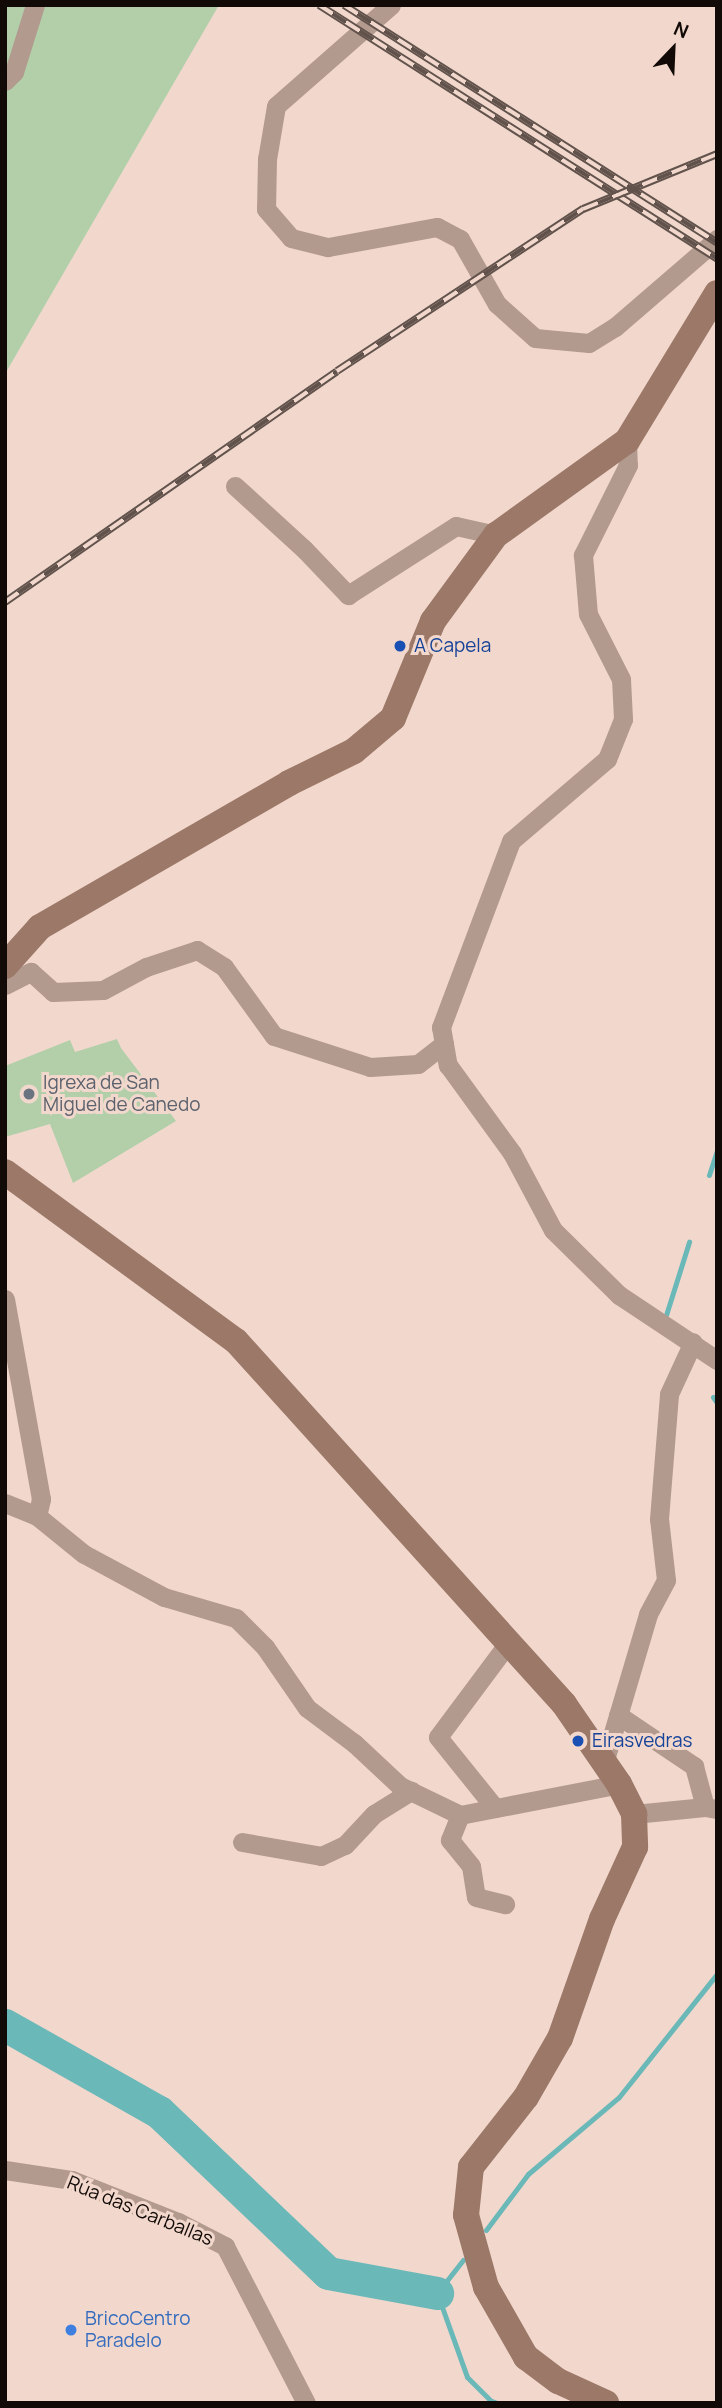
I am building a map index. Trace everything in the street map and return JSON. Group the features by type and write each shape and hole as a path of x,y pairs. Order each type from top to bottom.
{"street":[{"path":"5,81 14,72 36,5"},
{"path":"391,5 276,106 267,159 266,209 291,239 328,247 437,228 460,239 496,304 535,338 589,343 615,327 717,239"},
{"path":"5,965 40,927 289,783 354,751 393,718 433,621 496,535 627,441 717,293"},
{"path":"627,441 628,465 583,555 588,614 621,679 623,719 607,758 511,841 441,1027 448,1065 512,1153 553,1230 619,1295 717,1360"},
{"path":"235,486 304,549 348,595 456,526 496,535"},
{"path":"5,985 31,972 53,992 103,990 146,967 197,950 224,967 274,1036 370,1067 418,1063 444,1044"},
{"path":"5,1172 236,1341 564,1704 612,1773 634,1814 635,1847 602,1919 560,2038 526,2097 471,2167 466,2215 485,2287 526,2357 558,2381 606,2403"},
{"path":"5,1299 41,1499 37,1516"},
{"path":"612,1773 618,1716 648,1614 666,1580 659,1520 669,1394 693,1342"},
{"path":"5,1503 37,1516 84,1554 163,1597 236,1618 265,1647 307,1708 354,1743 400,1786 460,1815 495,1808 612,1773"},
{"path":"495,1808 438,1737 508,1643"},
{"path":"618,1716 694,1766 711,1808 634,1814"},
{"path":"242,1842 321,1856 345,1845 374,1814 411,1791"},
{"path":"460,1815 450,1840 471,1866 476,1897 505,1904"},
{"name":"Rúa das Carballas","path":"5,2170 72,2180 178,2222 225,2246 306,2403"}],"green space":[{"path":"5,5 219,5 5,374"},
{"path":"117,1039 176,1121 73,1183 50,1124 5,1137 5,1066 70,1040 75,1052"}],"waterway":[{"path":"709,1175 717,1150"},
{"path":"666,1315 689,1242"},
{"path":"713,1397 717,1403"},
{"path":"486,2230 528,2174 619,2097 717,1974"},
{"path":"5,2025 159,2112 328,2273 437,2293"},
{"path":"463,2260 437,2293 467,2377 491,2401 497,2403"}],"railway":[{"path":"319,5 717,259"},
{"path":"344,5 717,243"},
{"path":"5,602 337,371 583,209 717,154"}],"place":[{"name":"A Capela","path":"400,646"},
{"name":"Igrexa de San Miguel de Canedo","path":"29,1094"},
{"name":"Eirasvedras","path":"578,1741"},
{"name":"BricoCentro Paradelo","path":"71,2330"}]}
